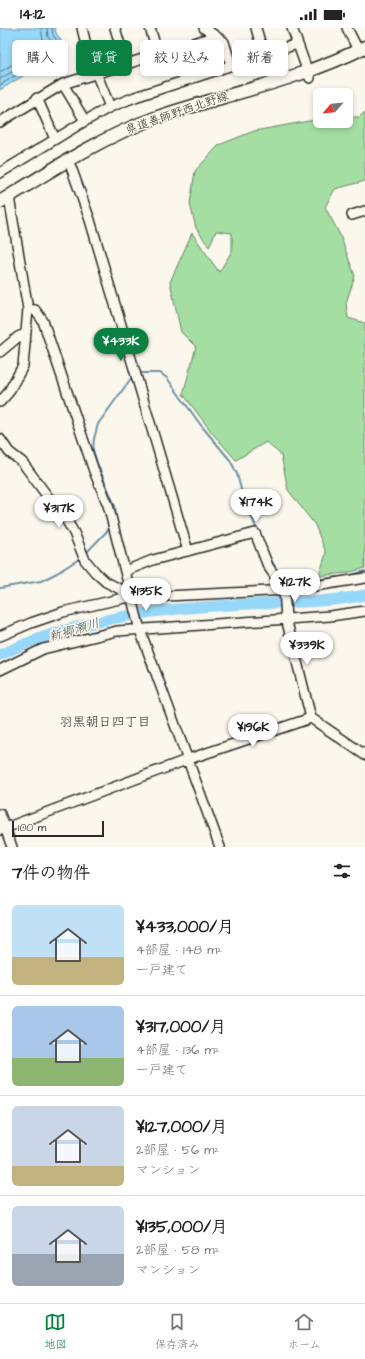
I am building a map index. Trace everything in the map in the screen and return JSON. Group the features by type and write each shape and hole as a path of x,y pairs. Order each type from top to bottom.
{"main road":[{"name":"県道善師野西北野線","path":"5,204 94,145 139,124 309,74 339,68 362,50"},
{"name":"県道善師野西北野線","path":"5,204 71,167 144,130 309,74"}],"street":[{"path":"82,28 84,40"},
{"path":"115,28 119,40"},
{"path":"150,28 154,40"},
{"path":"0,173 110,107 135,97 231,65 224,42 204,28"},
{"path":"256,28 259,40"},
{"path":"292,28 309,74"},
{"path":"346,28 362,50"},
{"path":"203,40 216,36"},
{"path":"288,47 297,44"},
{"path":"0,122 37,98 63,84 89,76"},
{"path":"97,76 110,107"},
{"path":"63,84 85,121"},
{"path":"37,98 55,139"},
{"path":"71,167 90,220 188,551"},
{"path":"0,402 8,393 23,366 28,308 5,204"},
{"path":"352,215 365,211"},
{"path":"28,308 35,310 43,321 94,471 108,505 140,630 162,694 189,759 220,847"},
{"path":"0,352 18,337 26,334"},
{"path":"0,439 9,452 22,462 60,509 74,533 85,560 94,572 106,582 131,596"},
{"path":"125,571 153,560 255,533 268,566 284,589 286,618 311,718 365,755"},
{"path":"0,636 30,623 63,612 131,596 284,589 365,578"},
{"path":"0,670 43,649 117,631 348,614 365,610"},
{"path":"3,829 189,759 311,718"},
{"path":"0,814 3,829 12,847"}],"green space":[{"path":"365,112 365,181 335,189 325,207 340,235 355,276 346,303 348,318 365,323 365,568 347,573 319,576 326,553 315,525 288,490 281,455 266,442 236,460 213,434 183,394 196,347 181,332 170,282 192,233 219,272 232,251 232,233 216,231 209,247 196,228 190,204 195,171 219,145 254,131 313,120 313,128 353,128 353,117 359,117"}],"water":[{"path":"0,28 55,28 56,33 61,40 12,40 12,76 23,76 0,90"}],"waterway":[{"path":"139,373 160,373 167,378 200,424 230,460 237,474 242,493 258,532"},
{"path":"116,520 115,506 93,450 94,439 98,424 132,377"},
{"path":"86,553 110,528"},
{"path":"264,545 277,572"},
{"path":"0,588 41,581 79,559"},
{"path":"280,575 289,582 294,582 348,576 365,571"},
{"name":"新郷瀬川","path":"0,655 27,643 56,633 114,618 143,613 203,607 332,600 365,595"}],"district":[{"name":"羽黒朝日四丁目","path":"105,722"}]}
